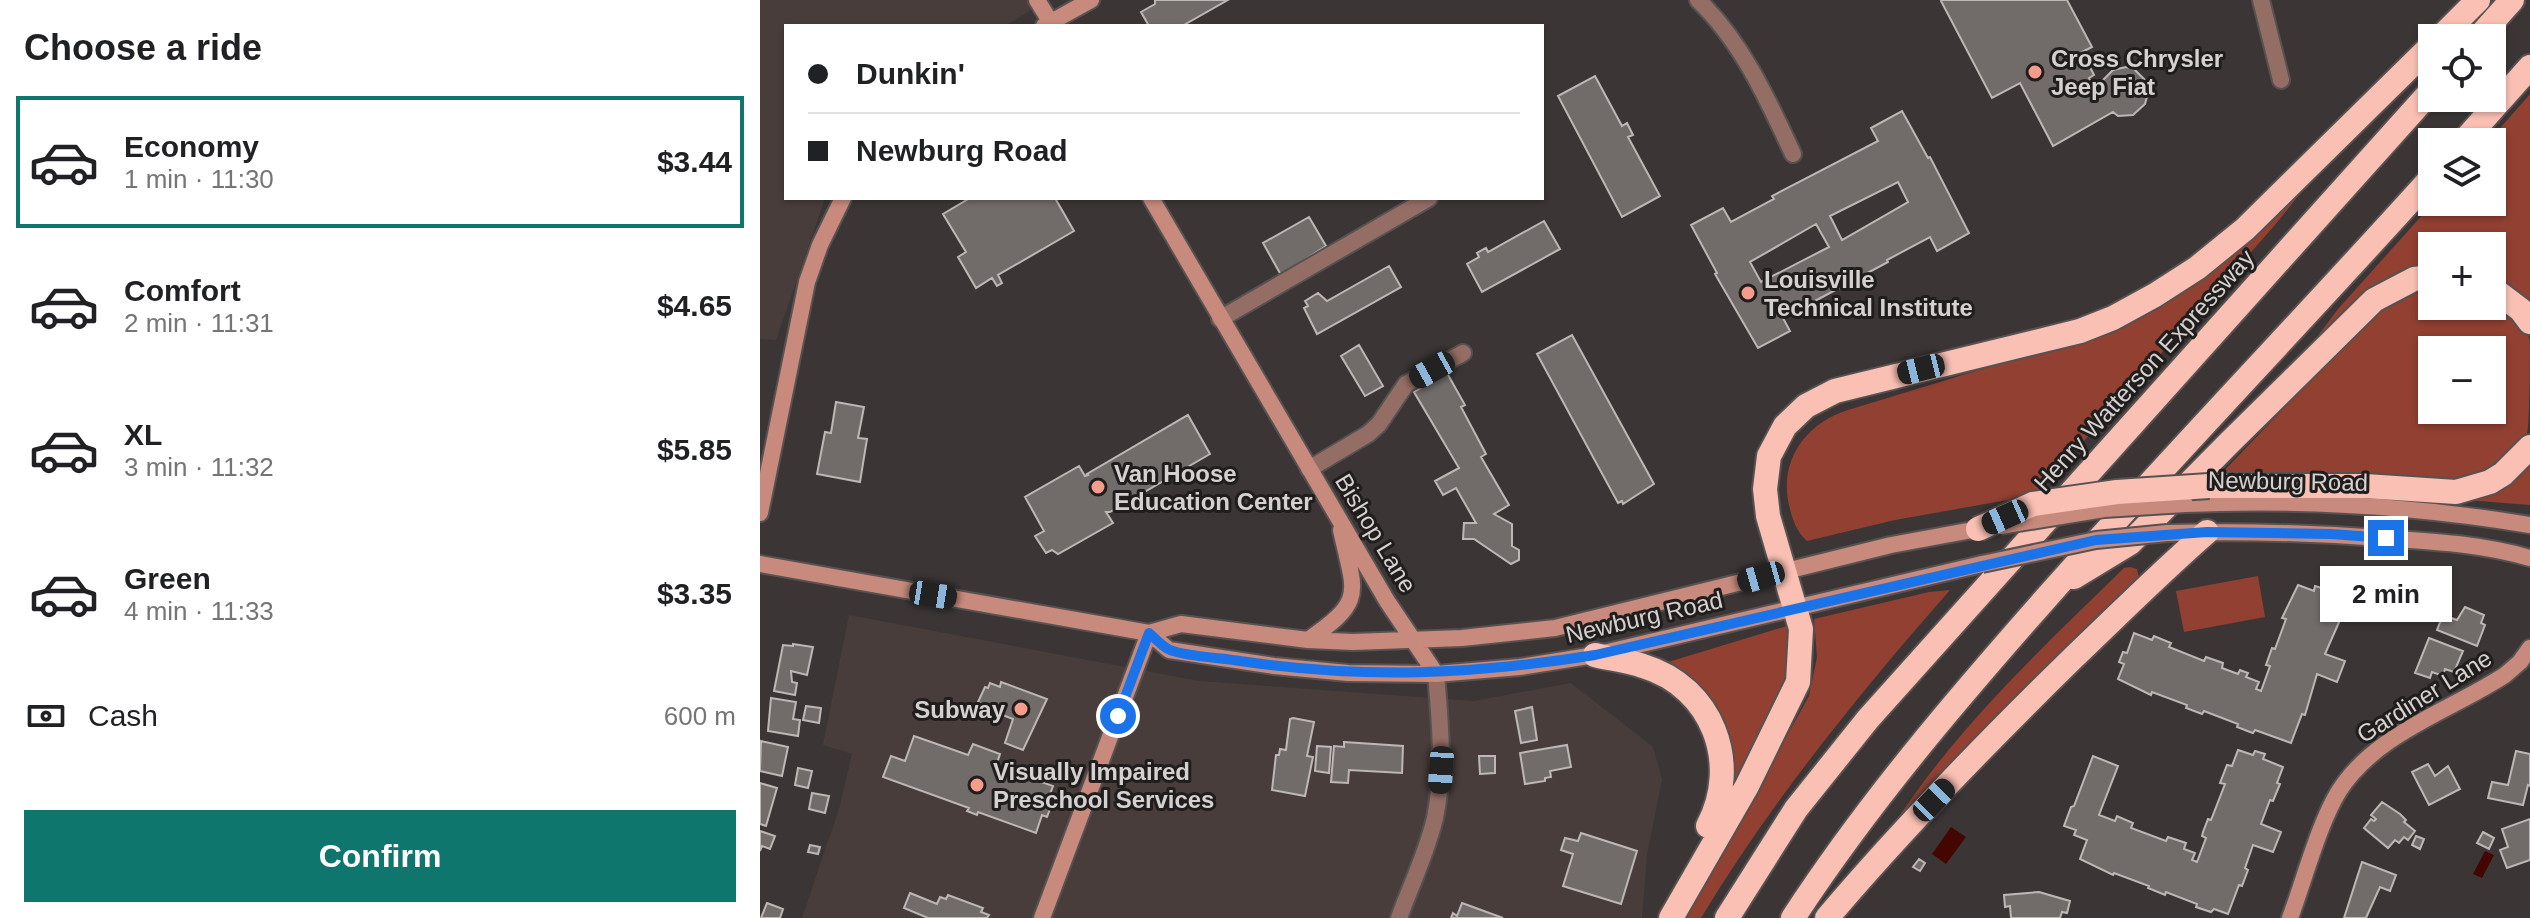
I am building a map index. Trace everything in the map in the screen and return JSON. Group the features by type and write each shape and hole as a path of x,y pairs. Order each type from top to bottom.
{"highway":[{"path":"2454,24 2478,0"},
{"path":"2491,24 2512,0"},
{"path":"1671,918 1747,786 1798,682 1801,629 1768,516 1765,489 1769,456 1785,426 1806,406 1843,389 2080,331 2155,295 2197,268 2245,229 2418,59"},
{"path":"2476,128 2530,67"},
{"name":"Henry Watterson Expressway","path":"1727,918 1796,809 1868,719 2418,106"},
{"path":"1793,918 1848,836 1915,749 2165,464 2418,192"},
{"path":"2054,590 2130,543 2374,300 2418,279"},
{"path":"2506,299 2530,322"},
{"path":"1978,529 2033,504 2117,492 2209,486 2365,486 2456,492 2481,485 2503,474 2530,447"},
{"path":"1827,918 1876,860 2011,719 2207,532"},
{"path":"1595,655 1642,665 1681,685 1694,696 1711,720 1722,753 1723,774 1716,812 1658,918"}],"main road":[{"path":"1037,0 1049,24"},
{"path":"1051,24 1091,0"},
{"path":"760,513 807,282 820,245 842,200"},
{"name":"Bishop Lane","path":"1152,200 1412,641 1436,674"},
{"name":"Newburg Road","path":"760,564 1149,633 1181,624 1308,640 1412,641 1555,628 1891,545 2104,509 2185,504 2325,503 2471,516 2530,525"},
{"path":"1308,640 1338,619 1350,601 1352,581 1338,513"},
{"name":"Newburg Road","path":"1149,633 1169,650 1274,666 1348,673 1436,674 1520,667 1595,655 2096,540 2167,533 2331,534 2501,549 2530,558"},
{"path":"1042,918 1149,633"},
{"name":"Gardiner Lane","path":"2290,918 2330,809 2353,772 2388,742 2505,675 2530,648"}],"street":[{"path":"1698,0 1731,36 1793,154"},
{"path":"2261,0 2281,80"},
{"path":"1220,319 1426,200"},
{"path":"1309,469 1368,434 1379,424 1406,384 1463,353"},
{"path":"1399,918 1428,841 1438,798 1442,753 1436,674"}],"shaded area":[{"path":"760,0 1047,0 1008,24 784,24 784,200 824,200 776,340 760,339"},
{"path":"2530,94 2530,307 2506,289 2506,232 2418,232 2418,278 2308,349 2338,309 2421,216 2506,216 2506,128 2500,128"},
{"path":"2318,171 2275,225 2036,495 1895,520 1807,541 1801,534 1790,509 1788,476 1798,447 1819,424 1848,410 2068,343"},
{"path":"2418,289 2418,320 2506,320 2506,311 2514,318 2530,341 2530,389 2527,434 2513,452 2487,470 2456,482 2220,475 2379,309"},
{"path":"2530,461 2530,505 2466,500"},
{"path":"2124,568 2137,569 2139,578 1893,826 1917,790 1971,723"},
{"path":"2258,576 2265,617 2184,632 2176,591"},
{"path":"1950,590 1818,748 1757,831 1701,918 1686,918 1809,696 1817,657 1814,619 1929,592"},
{"path":"849,615 1199,681 1474,701 1571,683 1653,747 1662,779 1647,855 1642,918 802,918 839,809 852,754 823,745"},
{"path":"1790,625 1793,666 1737,781 1732,778 1732,753 1723,723 1665,663"},
{"path":"1951,827 1966,837 1946,864 1932,854"},
{"path":"2485,851 2494,855 2482,878 2473,874"}],"building":[{"path":"1155,0 1228,0 1186,24 1148,24 1141,12 1155,4"},
{"name":"Cross Chrysler Jeep Fiat","path":"1943,0 2067,0 2092,47 2082,52 2094,75 2089,78 2096,90 2100,90 2103,80 2113,70 2134,69 2149,89 2145,104 2133,115 2118,116 2113,112 2053,146 2020,83 1992,98"},
{"path":"1595,76 1622,126 1627,123 1633,135 1628,137 1660,196 1622,217 1558,96"},
{"path":"1902,111 1969,233 1937,251 1930,237 1887,260 1783,318 1790,331 1758,348 1691,225 1723,208 1731,222 1774,199 1772,196 1878,141 1871,128","holes":["1898,182 1908,202 1842,240 1830,216","1816,224 1829,247 1761,282 1750,262"]},
{"path":"967,200 1056,200 1074,231 998,275 1002,283 997,286 992,278 976,288 958,257 966,252 943,214"},
{"path":"1309,217 1326,246 1281,275 1263,243"},
{"path":"1544,221 1560,249 1482,292 1467,264 1479,257 1477,253 1486,248 1488,252"},
{"path":"1389,266 1401,287 1317,334 1304,308 1308,306 1305,301 1318,293 1327,301"},
{"path":"1572,335 1654,484 1623,504 1622,501 1618,503 1537,354"},
{"path":"1359,345 1383,386 1365,396 1341,356"},
{"path":"1447,373 1486,454 1481,457 1509,505 1494,514 1512,524 1512,546 1519,550 1519,560 1511,564 1474,539 1463,539 1464,523 1476,523 1456,488 1443,495 1435,481 1459,468 1414,392"},
{"path":"836,402 864,407 858,438 867,439 860,482 817,474 825,432 831,433"},
{"name":"Van Hoose Education Center","path":"1188,415 1210,454 1106,512 1113,523 1058,554 1052,550 1046,553 1035,536 1044,531 1025,497 1079,466 1085,476 1088,475"},
{"path":"2298,585 2314,591 2315,586 2325,589 2323,594 2343,602 2337,619 2340,620 2325,654 2345,661 2337,682 2317,674 2305,715 2302,714 2291,743 2255,730 2250,732 2237,727 2238,724 2204,711 2202,714 2152,692 2151,695 2118,679 2124,664 2119,662 2123,652 2127,653 2134,633 2152,640 2154,636 2171,643 2169,647 2204,661 2206,657 2223,663 2222,668 2238,674 2240,670 2248,673 2246,677 2259,682 2256,689 2261,691 2270,666 2266,665 2286,619 2282,618"},
{"path":"2465,607 2484,615 2481,623 2485,625 2477,646 2437,630 2443,615 2457,620"},
{"path":"2429,638 2463,651 2454,672 2445,669 2443,676 2432,672 2430,678 2415,673"},
{"path":"783,645 813,647 807,675 791,671 792,682 797,683 795,695 774,691"},
{"path":"1001,682 1047,699 1023,750 1005,743 1013,719 1000,714 1002,711 997,716 991,715 994,708 978,702 985,687 988,688 990,683 1000,687"},
{"path":"771,698 796,702 793,719 800,720 798,736 768,731"},
{"path":"806,706 821,708 819,723 803,720"},
{"path":"1532,707 1537,740 1521,743 1515,711"},
{"path":"1290,719 1314,722 1307,756 1313,757 1305,796 1272,790 1276,755 1279,755 1280,749 1286,750"},
{"name":"Visually Impaired Preschool Services","path":"914,736 968,755 973,744 1000,754 996,766 1053,786 1046,805 1051,806 1047,817 1042,815 1036,833 978,812 977,815 967,811 969,808 883,777 891,756 905,761"},
{"path":"761,741 788,747 782,776 760,771"},
{"path":"1344,742 1403,746 1402,773 1349,770 1348,783 1331,782 1334,746 1344,747"},
{"path":"1567,745 1571,767 1550,771 1551,777 1545,778 1545,781 1525,784 1520,753"},
{"path":"1317,746 1331,747 1329,773 1315,771"},
{"path":"2238,750 2253,755 2255,751 2265,754 2263,759 2283,767 2277,783 2280,784 2261,824 2281,832 2273,852 2253,845 2245,868 2248,870 2228,914 2196,907 2197,904 2113,875 2080,859 2087,840 2074,835 2076,830 2064,826 2093,756 2118,766 2099,815 2115,821 2117,816 2133,823 2131,828 2166,841 2168,837 2186,843 2184,849 2195,853 2192,860 2197,862 2206,838 2202,836 2203,832 2225,784 2220,783 2227,765 2232,766"},
{"path":"2516,751 2530,754 2530,786 2523,805 2488,798 2492,782 2508,785"},
{"path":"1479,756 1495,756 1495,773 1480,774"},
{"path":"2428,764 2435,776 2448,766 2460,789 2429,805 2412,772"},
{"path":"798,768 812,771 808,788 795,785"},
{"path":"760,783 777,788 766,826 760,824"},
{"path":"812,793 829,796 825,813 809,809"},
{"path":"2382,802 2400,814 2415,831 2408,840 2404,837 2399,843 2395,840 2388,848 2364,828 2371,819 2376,819 2371,815"},
{"path":"2530,819 2530,860 2507,868 2500,850 2508,847 2502,829"},
{"path":"760,831 775,836 770,849 762,846 760,851"},
{"path":"2483,832 2494,838 2489,849 2477,843"},
{"path":"1581,833 1637,851 1621,904 1563,886 1573,854 1561,850 1565,838 1578,841"},
{"path":"2416,836 2424,839 2420,849 2412,845"},
{"path":"810,845 820,847 818,854 808,852"},
{"path":"1919,859 1925,863 1920,871 1913,867"},
{"path":"2362,862 2396,875 2390,891 2380,887 2366,918 2344,918"},
{"path":"2039,892 2070,901 2067,913 2062,912 2060,918 2011,918 2010,906 2005,907 2004,895"},
{"path":"910,893 937,904 940,897 946,899 948,895 983,908 981,912 989,915 987,918 928,918 904,908"},
{"path":"767,903 783,909 780,918 761,918"},
{"path":"1462,903 1503,918 1451,918 1453,913 1457,916"}],"place":[{"name":"Cross Chrysler Jeep Fiat","path":"2035,72"},
{"name":"Louisville Technical Institute","path":"1748,293"},
{"name":"Van Hoose Education Center","path":"1098,487"},
{"name":"Subway","path":"1021,709"},
{"name":"Visually Impaired Preschool Services","path":"977,785"}],"route":[{"path":"1118,716 1149,633 1169,650 1274,666 1348,673 1436,674 1520,667 1595,655 2096,540 2207,532 2386,538"}]}
